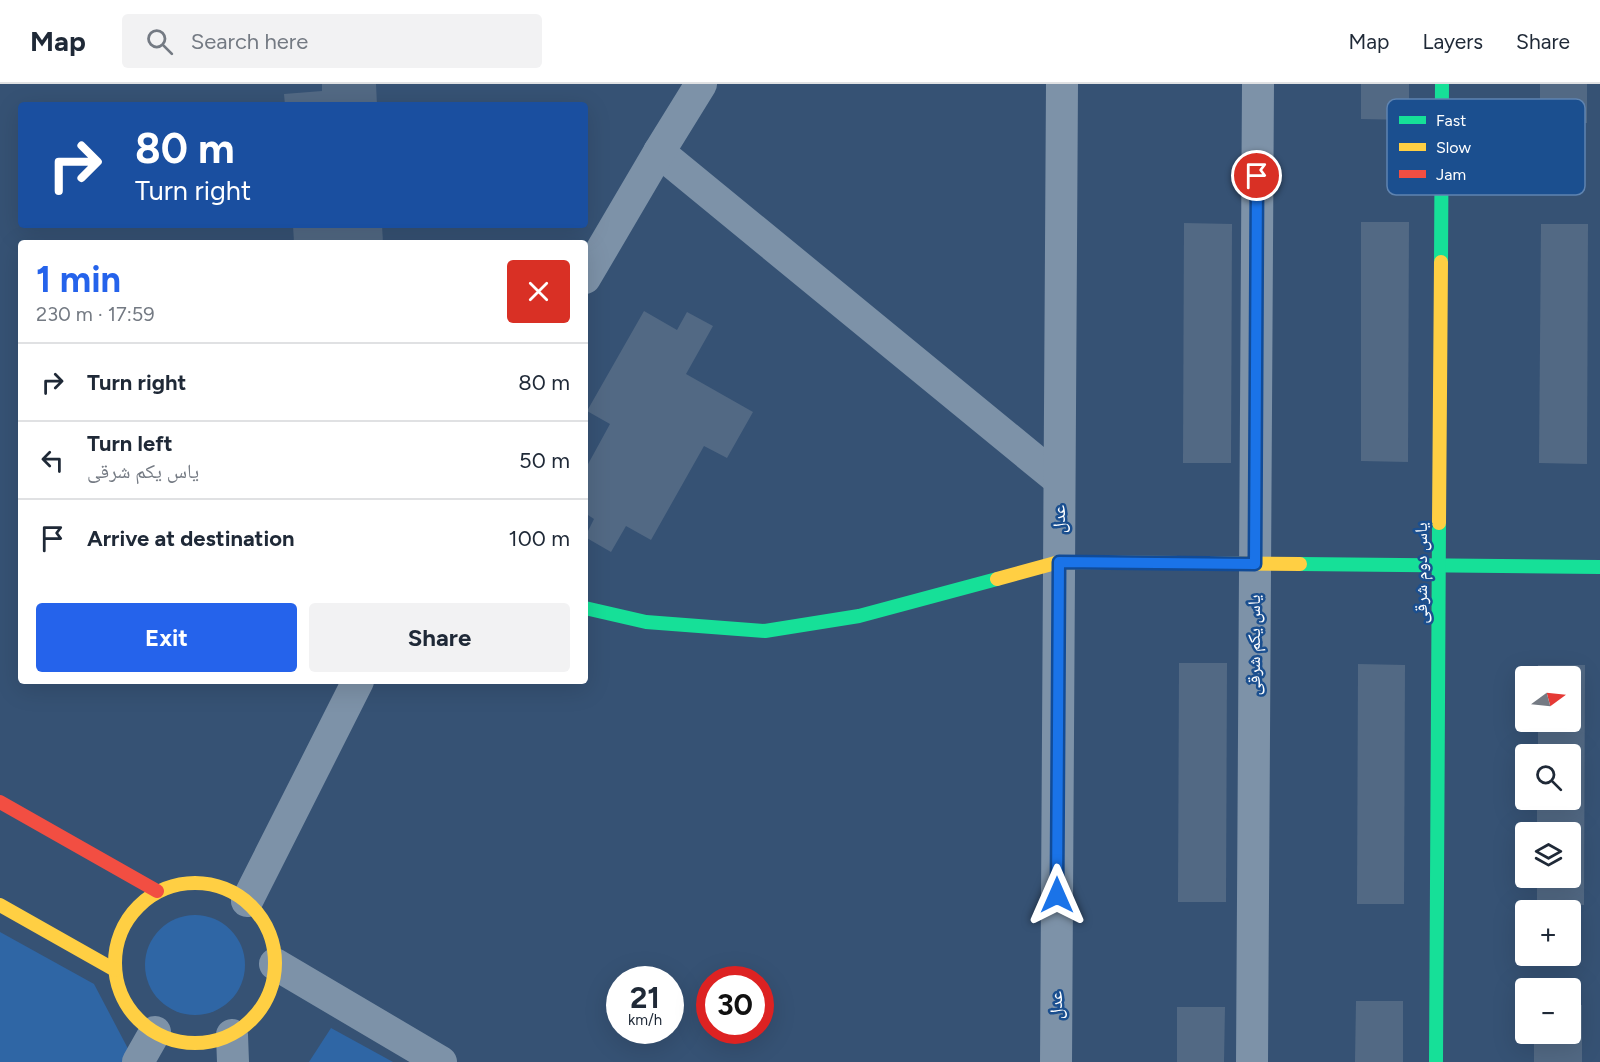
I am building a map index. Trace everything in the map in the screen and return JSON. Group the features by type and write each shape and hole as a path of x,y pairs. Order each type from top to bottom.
{"street":[{"path":"588,273 701,84"},
{"name":"عدل","path":"1056,1062 1062,84"},
{"name":"یاس یکم شرقی","path":"1252,1062 1258,84"},
{"name":"یاس دوم شرقی","path":"1442,84 1442,99"},
{"path":"659,152 1059,480"},
{"name":"یاس دوم شرقی","path":"1436,1062 1442,195"},
{"path":"588,609 646,622 765,631 859,616 1059,562 1600,567"},
{"path":"247,901 356,684"},
{"path":"0,802 157,891"},
{"path":"203,882 226,888 247,901 262,919 272,941 275,964 271,988 263,1006 233,1048 212,1042 191,1044 171,1040 149,1030 132,1013 120,993 115,970 116,946 124,924 138,905 157,891 180,883 203,882"},
{"path":"0,905 115,970"},
{"path":"275,964 441,1062"},
{"path":"138,1062 154,1032"}],"shaded area":[{"path":"195,915 214,919 230,930 241,946 245,965 241,984 230,1000 214,1011 195,1015 176,1011 160,1000 149,984 145,965 149,946 160,930 176,919"},
{"path":"0,932 94,984 135,1062 0,1062"},
{"path":"331,1028 393,1062 309,1062"}],"building":[{"path":"322,84 376,84 377,102 285,102 284,94 322,91"},
{"path":"1361,84 1409,84 1409,99 1387,99 1387,120 1361,119"},
{"path":"1540,84 1587,84 1587,123 1585,123 1585,99 1540,99"},
{"path":"1361,222 1409,222 1408,462 1361,461"},
{"path":"1184,223 1232,224 1231,463 1183,463"},
{"path":"1541,224 1588,224 1587,464 1539,463"},
{"path":"293,228 382,228 383,240 294,240"},
{"path":"644,311 677,330 687,312 713,326 686,374 753,412 727,458 704,446 651,540 626,526 611,552 588,539 588,531 594,519 588,515 588,464 610,424 588,412"},
{"path":"1179,663 1227,663 1226,902 1178,902"},
{"path":"1358,664 1405,665 1404,904 1357,904"},
{"path":"1585,665 1584,905 1581,905 1581,900 1537,900 1537,888 1581,888 1581,822 1537,822 1537,810 1581,810 1581,744 1538,744 1538,732 1581,732 1581,666 1538,666"},
{"path":"1356,1001 1403,1001 1403,1062 1355,1062"},
{"path":"1582,1005 1582,1062 1534,1062 1534,1044 1581,1044"},
{"path":"1177,1007 1225,1007 1224,1062 1177,1062"}],"traffic: fast":[{"path":"1442,84 1442,99"},
{"path":"1441,195 1441,262"},
{"path":"1436,1062 1439,523"},
{"path":"1300,564 1600,567"},
{"path":"588,609 646,622 765,631 859,616 997,579"}],"traffic: slow":[{"path":"1439,523 1441,262"},
{"path":"997,579 1059,562 1300,564"},
{"path":"195,883 211,884 226,889 240,896 252,906 262,918 269,932 274,947 275,963 274,979 269,994 262,1008 252,1020 240,1030 226,1037 211,1042 195,1043 179,1042 164,1037 150,1030 138,1020 128,1008 121,994 116,979 115,963 116,947 121,932 128,918 138,906 150,896 164,889 179,884 195,883"},
{"path":"0,905 115,970"}],"traffic: jam":[{"path":"0,802 157,891"}],"route":[{"path":"1057,895 1059,562 1255,564 1257,176"}]}
